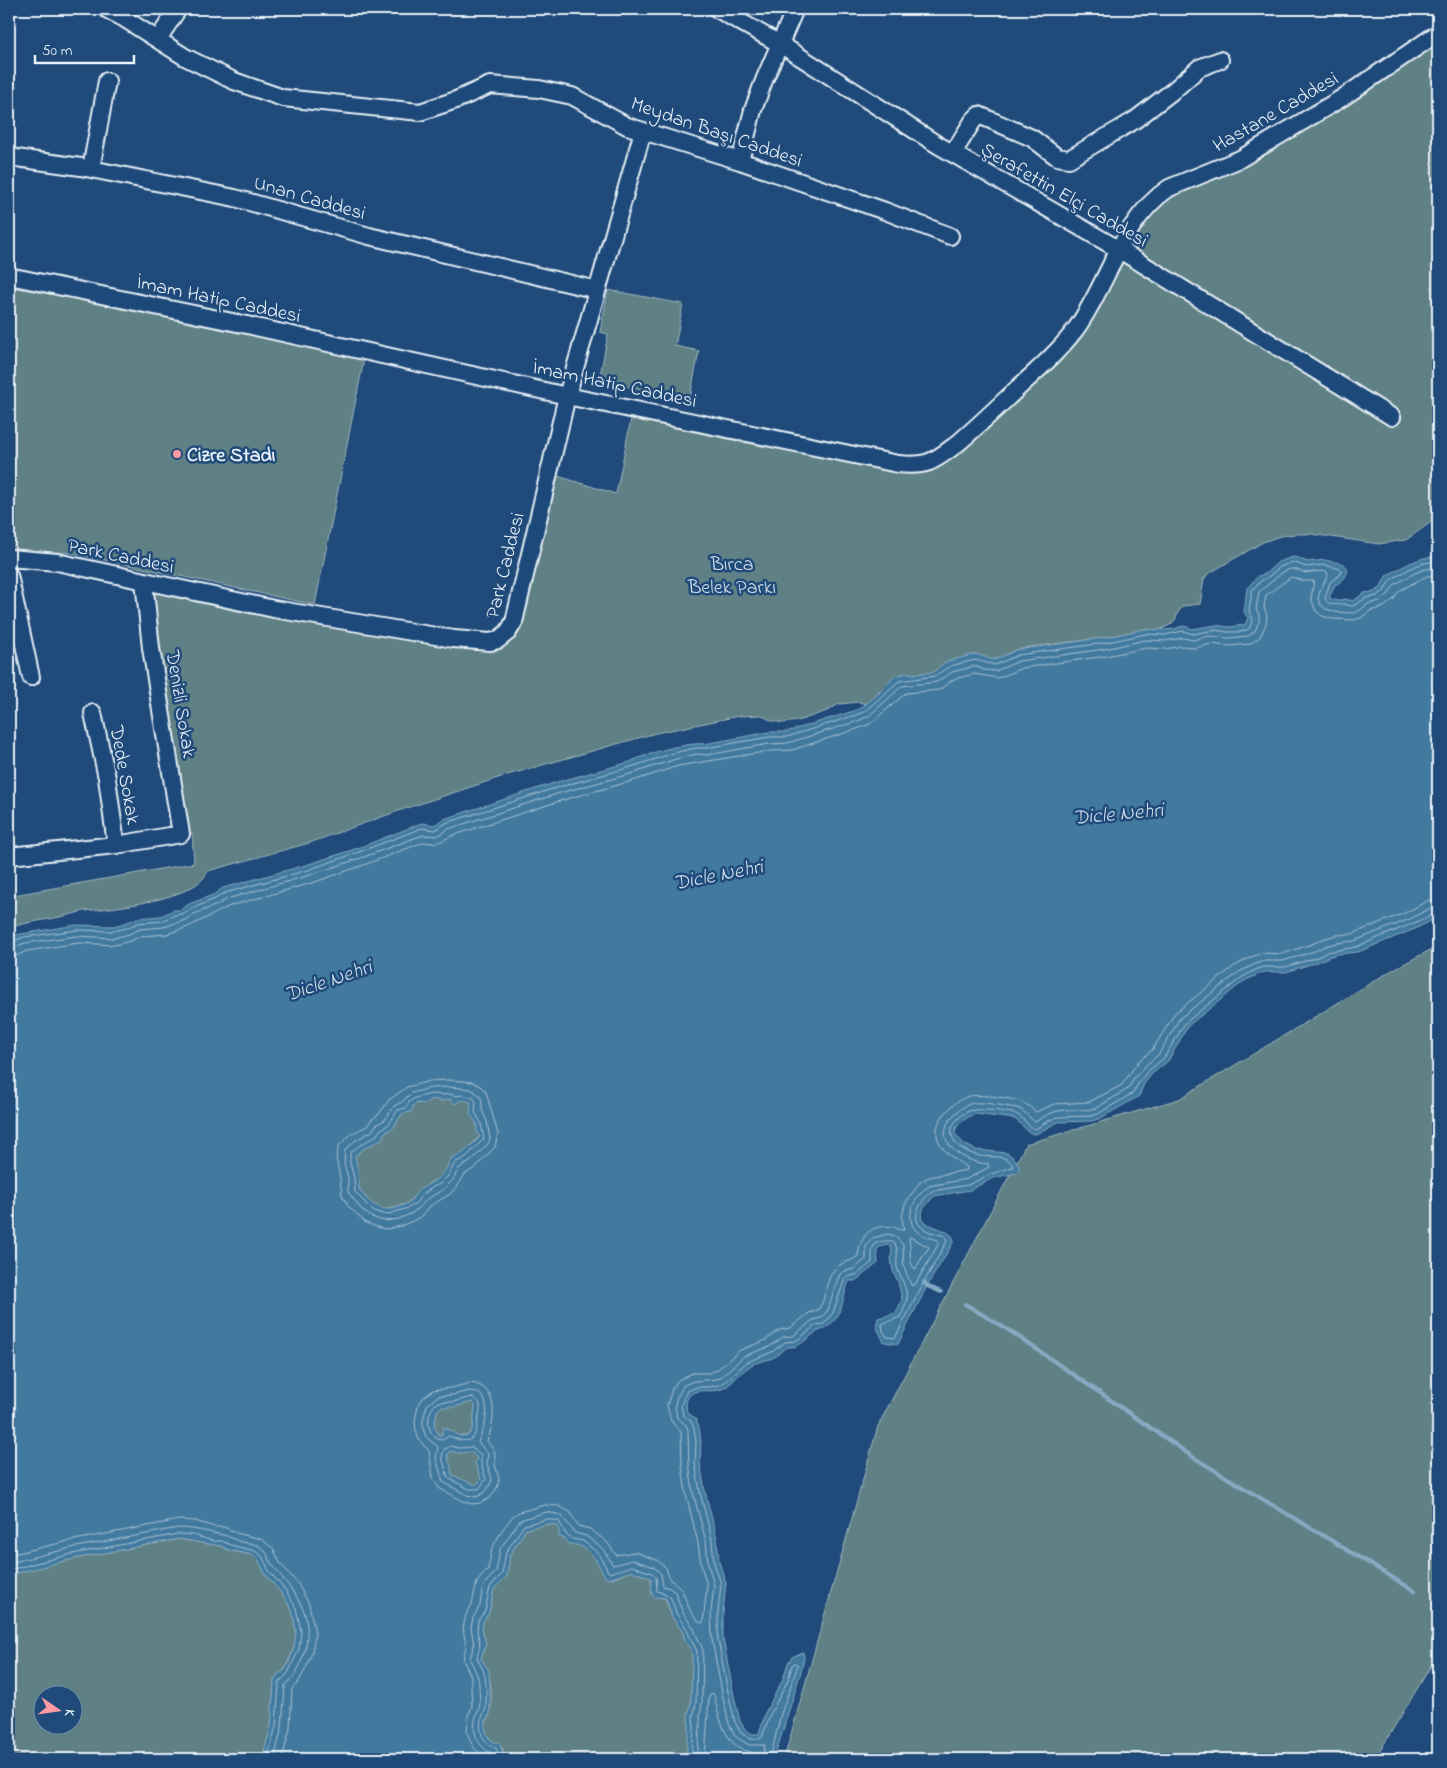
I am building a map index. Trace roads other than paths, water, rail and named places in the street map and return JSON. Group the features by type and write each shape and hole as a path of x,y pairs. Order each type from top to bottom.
{"street":[{"name":"Meydan Başı Caddesi","path":"106,9 185,56 234,81 283,98 420,112 490,85 539,89 572,96 627,126 740,161 950,236"},
{"path":"158,39 178,9"},
{"name":"Şerafettin Elçi Caddesi","path":"717,9 780,44 953,154 1118,249 1392,418"},
{"path":"740,161 753,110 764,78 795,9"},
{"name":"Hastane Caddesi","path":"1118,249 1144,211 1155,199 1170,188 1240,159 1342,98 1438,33"},
{"path":"953,154 973,121 979,115 1032,138 1057,157 1069,158 1135,120 1174,90 1198,68 1220,60"},
{"path":"90,169 108,81"},
{"name":"Park Caddesi","path":"9,558 57,562 274,609 357,623 462,640 490,642 498,640 508,632 514,622 567,396 643,131"},
{"name":"Unan Caddesi","path":"9,157 90,169 235,198 369,236 597,290"},
{"name":"İmam Hatip Caddesi","path":"9,276 247,325 567,396 898,464 921,466 929,463 957,444 1055,354 1076,328 1092,302 1118,249"},
{"path":"9,575 31,677"},
{"name":"Denizli Sokak","path":"116,845 181,834 151,648 144,582"},
{"name":"Dede Sokak","path":"93,712 107,778 116,845"},
{"path":"9,856 116,845"}],"water":[{"name":"Dicle Nehri","path":"1438,556 1438,917 1415,929 1358,952 1338,954 1286,972 1264,972 1244,981 1188,1026 1168,1061 1152,1074 1144,1084 1139,1096 1101,1118 1092,1121 1058,1122 1036,1134 1030,1133 1015,1119 975,1114 965,1119 956,1128 955,1134 964,1144 976,1150 1007,1153 1015,1159 1020,1169 1017,1173 993,1178 970,1190 934,1196 923,1209 921,1219 953,1237 953,1243 927,1286 898,1344 884,1342 876,1326 878,1318 896,1313 902,1299 893,1271 892,1249 889,1245 879,1247 877,1250 878,1263 855,1281 849,1281 838,1315 829,1326 797,1346 787,1347 775,1357 752,1365 722,1389 694,1392 688,1398 687,1412 696,1419 699,1427 701,1441 700,1463 717,1539 719,1562 726,1583 723,1639 740,1721 745,1729 752,1734 759,1734 765,1713 783,1679 788,1663 792,1657 803,1652 802,1668 774,1759 686,1759 689,1728 688,1717 691,1703 692,1652 683,1632 672,1617 666,1598 654,1597 652,1595 651,1578 632,1571 609,1579 606,1578 592,1555 577,1545 569,1544 559,1536 559,1530 556,1525 548,1524 526,1529 510,1554 507,1576 494,1589 489,1613 483,1622 482,1629 486,1644 481,1658 489,1671 490,1687 490,1714 486,1720 485,1728 488,1737 493,1742 499,1742 505,1759 262,1759 271,1726 274,1681 278,1674 284,1671 289,1662 294,1648 296,1631 292,1610 282,1594 265,1574 258,1559 252,1555 228,1550 221,1546 179,1539 73,1559 9,1575 9,939 15,935 76,925 113,926 137,918 161,916 173,910 180,910 189,904 213,895 223,888 306,865 358,848 422,823 434,825 444,819 557,782 630,762 656,752 677,746 705,744 769,732 786,732 854,711 874,697 895,676 906,673 934,672 948,661 976,654 994,660 1016,650 1102,638 1144,629 1164,630 1182,626 1192,629 1216,625 1228,627 1245,625 1248,618 1244,612 1247,588 1258,576 1265,574 1278,562 1293,557 1307,562 1325,560 1344,564 1348,569 1346,575 1342,581 1335,585 1329,598 1338,601 1345,599 1353,601 1364,593 1374,592 1380,588 1387,575 1423,558","holes":["432,1099 442,1101 451,1099 454,1104 462,1100 471,1102 470,1114 477,1124 477,1132 480,1137 463,1153 451,1158 442,1175 419,1190 409,1202 394,1209 381,1208 375,1205 359,1189 355,1156 363,1149 382,1139 384,1133 393,1128 402,1114 411,1112 413,1106 417,1103 425,1104","472,1402 475,1406 473,1428 468,1436 460,1436 443,1427 442,1435 439,1435 434,1426 437,1411 441,1407 454,1407","450,1451 458,1453 471,1452 477,1458 475,1463 481,1479 476,1485 452,1475 447,1456"]}],"waterway":[{"path":"924,1282 927,1286 941,1292"},
{"path":"965,1304 1010,1331 1196,1459 1415,1591"}],"place":[{"name":"Cizre Stadı","path":"177,454"}],"park label":[{"name":"Bırca Belek Parkı","path":"732,574"}]}
